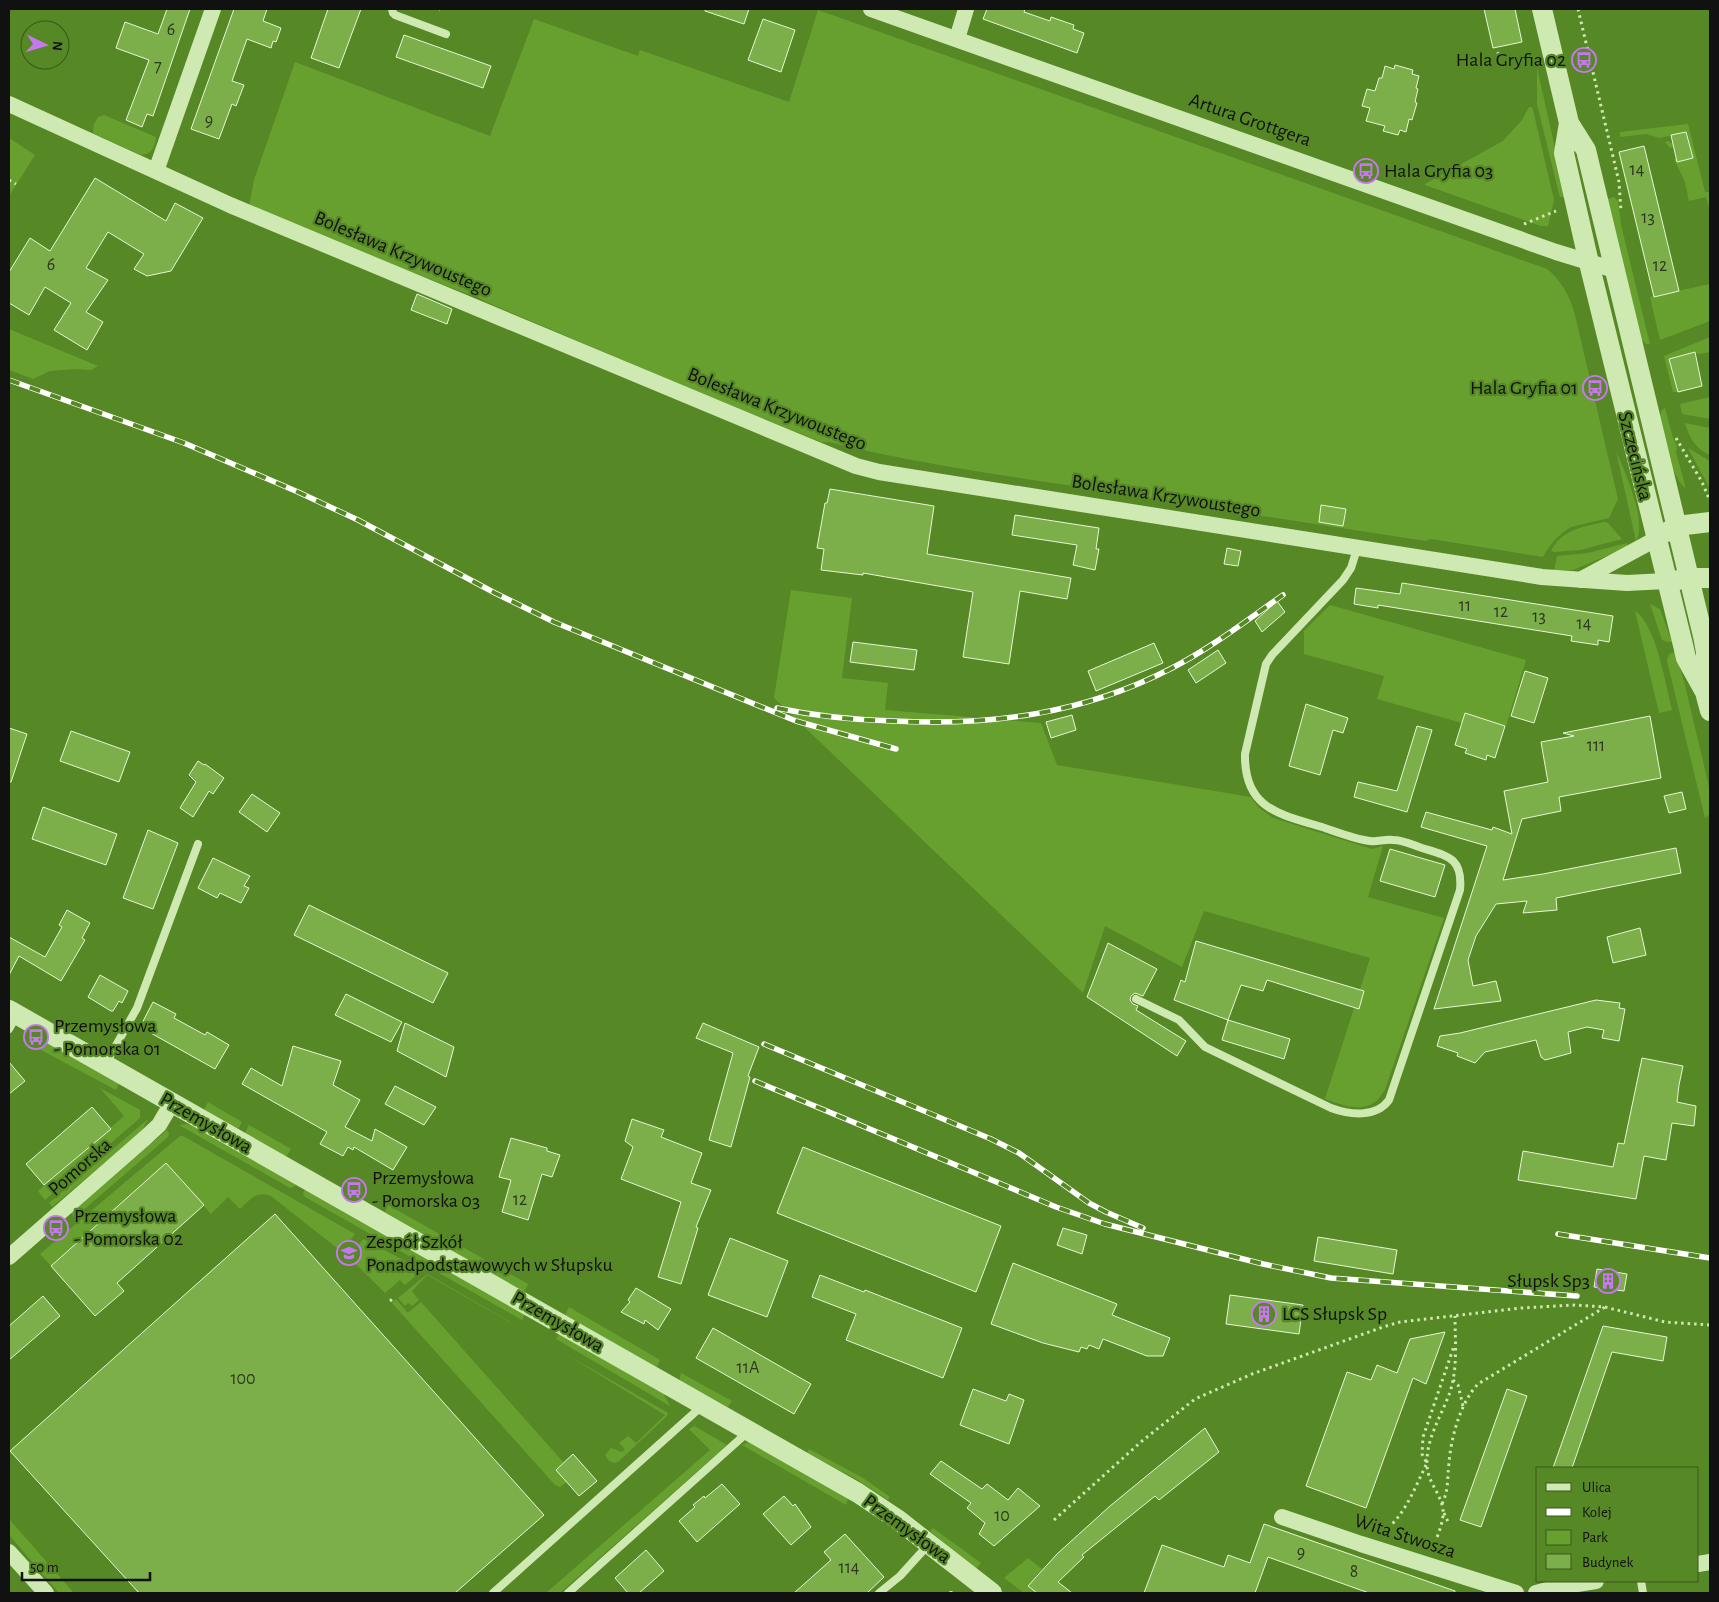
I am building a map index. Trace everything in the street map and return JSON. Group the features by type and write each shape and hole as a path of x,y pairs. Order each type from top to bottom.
{"street":[{"path":"156,171 213,9"},
{"name":"Artura Grottgera","path":"871,9 1589,263 1615,270"},
{"path":"957,39 966,9"},
{"name":"Szczecińska","path":"1542,9 1569,123 1586,150 1690,578 1707,631 1708,704"},
{"name":"Bolesława Krzywoustego","path":"9,104 239,209 856,466 888,473 1542,577 1628,583 1666,581"},
{"name":"Szczecińska","path":"1569,123 1564,153 1589,263 1686,658 1708,704"},
{"path":"1580,580 1677,526 1710,522"},
{"path":"1666,581 1710,578"},
{"name":"Przemysłowa","path":"12,1018 105,1065 858,1493 897,1519 992,1593"},
{"name":"Pomorska","path":"9,1257 146,1138 159,1125 172,1103"},
{"name":"Wita Stwosza","path":"1282,1517 1516,1593"},
{"path":"10,1557 46,1593"},
{"path":"1536,1593 1590,1582"}],"lane":[{"path":"392,9 395,15 446,34"},
{"path":"1136,999 1179,1020 1205,1047 1331,1108 1349,1113 1365,1113 1380,1109 1389,1100 1458,897 1461,882 1456,865 1448,856 1400,841 1364,840 1273,811 1258,799 1250,788 1245,764 1245,754 1266,664 1272,655 1343,580 1351,568 1357,548"},
{"path":"105,1065 137,1008 198,844"},
{"path":"493,1593 703,1404"},
{"path":"568,1593 750,1431"},
{"path":"879,1593 900,1576 929,1544"}],"path":[{"path":"1578,9 1621,188 1622,216"},
{"path":"1498,52 1499,59"},
{"path":"9,180 16,184"},
{"path":"1522,226 1556,211"},
{"path":"1673,430 1678,444 1702,482 1710,500"},
{"path":"346,1256 354,1246"},
{"path":"390,1301 395,1297"},
{"path":"1054,1520 1142,1441 1195,1399 1252,1374 1366,1332 1400,1322 1521,1308 1575,1305 1605,1307 1653,1320 1679,1324 1710,1324"},
{"path":"1442,1504 1447,1492 1452,1441 1463,1406 1478,1384 1605,1307"},
{"path":"1449,1524 1442,1504 1428,1476 1427,1462 1431,1440 1453,1379 1456,1362 1455,1316"},
{"path":"1427,1462 1422,1454 1423,1437 1455,1344"},
{"path":"1453,1379 1458,1385 1463,1406"},
{"path":"1388,1528 1405,1508 1427,1462"},
{"path":"1434,1544 1444,1512"}],"green space":[{"path":"818,10 1547,269 1564,288 1574,311 1618,499 1609,518 1571,527 1555,540 1543,557 1431,539 1426,541 1383,535 989,473 821,442 682,385 476,296 371,256 249,206 254,180 295,62 490,136 534,19 638,56 640,50 789,102"},
{"path":"1537,68 1566,197 1560,197 1559,194 1537,104"},
{"path":"1529,107 1532,107 1533,110 1554,200 1548,226 1541,226 1425,185 1503,141 1522,120"},
{"path":"104,115 156,137 152,149 148,153 141,155 93,133 94,124 98,117"},
{"path":"1688,124 1705,192 1710,192 1710,211 1706,197 1689,201 1685,182 1674,159 1677,162 1692,158 1689,142 1670,148 1665,142 1687,140 1686,132 1660,138 1646,134 1620,137 1620,132"},
{"path":"9,138 35,155 9,196"},
{"path":"1614,197 1618,201 1621,225 1650,344 1646,344 1641,339 1607,199"},
{"path":"1710,284 1710,321 1660,340 1650,297"},
{"path":"9,329 98,366 91,370 50,371 33,379 9,370"},
{"path":"1710,337 1710,352 1699,354 1694,352 1669,359 1678,392 1673,392 1664,356"},
{"path":"1710,397 1710,419 1682,414 1680,404"},
{"path":"1665,408 1677,446 1676,452 1686,489 1675,474 1669,455 1660,416"},
{"path":"1685,423 1710,428 1710,455 1701,450 1694,442"},
{"path":"1688,448 1710,461 1710,489"},
{"path":"1616,451 1634,496 1637,509 1639,533 1636,541"},
{"path":"1604,522 1608,523 1622,539 1580,550 1551,551 1567,533"},
{"path":"1627,543 1628,547 1573,570 1554,571 1557,556 1588,553"},
{"path":"791,590 852,598 842,678 888,683 885,710 1041,723 1057,765 1251,797 1258,807 1273,818 1372,849 1383,846 1368,897 1444,918 1385,1090 1378,1100 1363,1107 1357,1107 1325,1099 1370,958 1204,911 1182,967 1105,926 1083,993 774,698"},
{"path":"1650,604 1660,609 1672,642 1662,640"},
{"path":"1330,605 1526,660 1506,726 1465,713 1462,723 1377,699 1384,676 1304,654 1304,631"},
{"path":"1635,611 1649,629 1654,642 1672,710 1659,713"},
{"path":"1675,652 1684,681 1710,791 1710,814 1705,818 1667,661 1669,654"},
{"path":"46,1041 119,1083 116,1090 41,1050"},
{"path":"100,1088 140,1110 140,1118 45,1200 38,1191 124,1116"},
{"path":"208,1102 242,1122 238,1129 204,1110"},
{"path":"148,1119 141,1132 52,1207 49,1203"},
{"path":"179,1125 192,1125 296,1184 295,1186 290,1188"},
{"path":"249,1125 291,1149 286,1157 245,1133"},
{"path":"167,1130 169,1133 168,1137 74,1218 71,1213"},
{"path":"180,1136 355,1234 342,1252 266,1194 257,1195 240,1209 228,1197 211,1214 166,1163 51,1266 40,1254"},
{"path":"305,1189 525,1314 522,1320 305,1197 303,1194"},
{"path":"388,1205 528,1284 524,1292 385,1212"},
{"path":"363,1239 423,1270 405,1285 400,1280 385,1293 350,1258"},
{"path":"427,1274 562,1352 427,1275 412,1291 419,1300 412,1306 408,1303 405,1306 398,1298"},
{"path":"396,1299 408,1313 421,1302 564,1463 556,1470 567,1482 560,1487 555,1485 392,1303"},
{"path":"569,1307 660,1360 657,1367 565,1315"},
{"path":"560,1333 662,1391 670,1406 556,1339"},
{"path":"564,1353 668,1413 615,1463 609,1461 605,1455 611,1448 622,1452 625,1449 619,1443 628,1436 636,1443 665,1415"},
{"path":"681,1373 732,1401 728,1407 679,1381"},
{"path":"694,1426 727,1445 560,1593 546,1593 710,1450 689,1429"},
{"path":"749,1442 848,1498 846,1505 742,1445"},
{"path":"809,1449 863,1478 890,1497 888,1500 856,1479 807,1453"},
{"path":"9,1519 74,1593 59,1593 9,1535"},
{"path":"933,1528 981,1563 976,1569 930,1531"},
{"path":"1028,1558 1042,1569 1028,1586 1037,1593 1024,1593 1004,1578"}],"building":[{"path":"167,9 190,9 153,116 147,114 142,127 126,120 149,60 116,48 125,22 158,34"},
{"path":"234,9 267,9 263,21 281,28 276,42 273,41 271,48 247,39 232,81 244,85 236,106 232,104 219,139 191,129"},
{"path":"328,9 361,9 339,68 311,58"},
{"path":"705,9 749,9 744,24 705,11"},
{"path":"987,9 1025,9 1024,12 1050,21 1051,17 1074,25 1073,29 1084,33 1077,53 983,19"},
{"path":"1484,9 1515,9 1522,42 1493,48"},
{"path":"763,19 795,30 781,72 748,60"},
{"path":"404,35 491,66 483,88 396,57"},
{"path":"1395,65 1413,70 1412,74 1419,76 1416,88 1418,89 1415,102 1417,103 1412,120 1409,119 1406,132 1400,130 1398,135 1383,131 1385,126 1366,121 1370,108 1362,106 1367,89 1375,91 1379,78 1382,78 1385,66 1394,69"},
{"path":"1686,132 1693,158 1677,162 1671,135"},
{"path":"1644,146 1679,291 1654,297 1619,152"},
{"path":"95,178 166,221 175,203 203,218 171,271 147,276 134,269 144,254 108,232 86,268 108,280 86,312 103,322 87,350 54,330 71,303 45,287 29,315 9,303 9,272 30,238 50,251"},
{"path":"417,294 452,309 447,324 411,310"},
{"path":"1695,352 1702,386 1678,392 1669,359"},
{"path":"830,489 934,506 927,554 1071,578 1067,599 1020,591 1009,664 963,657 973,592 863,573 863,575 821,570 824,549 817,548 825,503 827,503"},
{"path":"1321,505 1346,509 1343,526 1319,522"},
{"path":"1015,515 1099,528 1096,549 1099,549 1095,570 1073,565 1077,545 1012,535"},
{"path":"1227,548 1241,551 1238,566 1224,564"},
{"path":"1402,583 1613,616 1609,642 1598,640 1598,645 1571,641 1572,636 1378,605 1378,608 1354,604 1356,588 1400,594"},
{"path":"1277,601 1285,612 1262,632 1255,621"},
{"path":"853,642 917,650 914,670 850,662"},
{"path":"1154,643 1163,663 1096,691 1088,671"},
{"path":"1218,650 1226,663 1196,683 1188,670"},
{"path":"1525,671 1548,678 1534,723 1511,716"},
{"path":"1306,704 1348,718 1343,733 1333,730 1320,775 1289,766"},
{"path":"1465,713 1505,726 1495,758 1487,755 1486,760 1465,753 1467,749 1455,745"},
{"path":"1072,715 1076,730 1051,738 1046,722"},
{"path":"1650,716 1661,778 1559,797 1561,811 1522,819 1503,880 1676,848 1681,873 1556,898 1557,910 1523,913 1527,901 1496,904 1476,936 1468,960 1473,986 1496,981 1501,1001 1434,1009 1487,846 1421,827 1426,812 1492,830 1493,827 1512,834 1504,791 1548,782 1541,742 1574,736 1563,733"},
{"path":"1417,726 1432,730 1407,812 1354,797 1358,782 1397,791"},
{"path":"9,728 27,734 11,782 9,782"},
{"path":"71,731 130,752 119,782 60,761"},
{"path":"198,761 224,778 213,794 209,791 193,817 180,808 196,782 189,775"},
{"path":"1682,792 1686,809 1669,813 1664,796"},
{"path":"252,794 280,813 267,832 239,812"},
{"path":"43,807 117,834 106,865 32,839"},
{"path":"148,830 178,843 153,909 123,898"},
{"path":"1390,849 1445,865 1435,897 1380,881"},
{"path":"213,858 250,876 244,886 249,888 241,903 220,893 217,898 198,888"},
{"path":"309,905 448,973 433,1003 294,935"},
{"path":"67,910 90,923 82,938 85,940 61,981 19,956 9,975 9,937 45,957 62,927 59,925"},
{"path":"1640,928 1646,955 1613,963 1607,937"},
{"path":"1196,941 1364,991 1359,1009 1267,980 1263,991 1241,985 1228,1020 1174,1000 1181,980 1185,982"},
{"path":"1108,943 1157,969 1143,996 1135,993 1131,996 1130,1000 1138,1006 1136,1010 1186,1041 1177,1056 1087,997"},
{"path":"100,975 128,991 122,1003 119,1001 113,1011 88,997"},
{"path":"346,994 402,1022 391,1042 335,1015"},
{"path":"1596,1000 1620,1003 1619,1008 1625,1009 1619,1041 1602,1038 1604,1030 1587,1027 1568,1032 1571,1053 1545,1060 1541,1057 1536,1040 1485,1052 1475,1063 1457,1056 1458,1053 1437,1046 1440,1036 1460,1033"},
{"path":"153,1002 176,1014 174,1018 205,1035 207,1032 229,1045 215,1069 140,1027"},
{"path":"1228,1020 1290,1039 1284,1059 1222,1040"},
{"path":"405,1023 454,1047 446,1077 397,1051"},
{"path":"703,1023 759,1047 748,1076 750,1077 731,1147 709,1140 733,1053 696,1038"},
{"path":"293,1046 341,1061 333,1085 360,1100 345,1127 372,1141 375,1129 407,1147 393,1170 354,1147 353,1150 348,1147 343,1156 320,1144 327,1132 242,1084 251,1068 282,1086"},
{"path":"1642,1058 1683,1066 1677,1102 1696,1106 1694,1126 1672,1123 1666,1160 1644,1156 1636,1199 1518,1180 1523,1151 1613,1167 1618,1143 1624,1144"},
{"path":"9,1062 25,1081 9,1094"},
{"path":"395,1086 436,1107 424,1125 385,1104"},
{"path":"92,1107 111,1129 44,1185 26,1164"},
{"path":"632,1119 664,1130 661,1137 702,1153 691,1183 711,1190 696,1227 698,1228 681,1284 658,1277 681,1202 621,1179 633,1147 625,1141"},
{"path":"511,1138 547,1148 547,1151 560,1155 552,1177 542,1174 528,1220 502,1212 511,1180 499,1177"},
{"path":"803,1147 1001,1226 976,1292 777,1213"},
{"path":"166,1163 204,1205 117,1283 124,1291 95,1316 51,1266"},
{"path":"275,1214 544,1515 455,1593 139,1593 10,1451"},
{"path":"1063,1228 1087,1235 1082,1254 1057,1245"},
{"path":"1318,1237 1397,1250 1393,1274 1314,1261"},
{"path":"730,1238 788,1261 767,1317 708,1295"},
{"path":"1013,1263 1117,1304 1112,1315 1170,1338 1163,1356 1147,1356 1103,1339 1099,1349 1089,1345 1087,1349 1081,1347 1079,1352 1043,1343 991,1324"},
{"name":"Słupsk Sp3","path":"1597,1269 1627,1274 1624,1291 1594,1287"},
{"path":"820,1275 864,1292 865,1290 962,1328 943,1378 846,1340 856,1314 812,1297"},
{"path":"636,1288 671,1309 658,1330 645,1320 644,1324 621,1312 630,1302 628,1300"},
{"name":"LCS Słupsk Sp","path":"1230,1295 1303,1305 1299,1334 1226,1324"},
{"path":"43,1296 60,1316 9,1360 9,1326"},
{"path":"1603,1326 1667,1337 1663,1361 1612,1352 1572,1467 1553,1467"},
{"path":"713,1328 811,1384 794,1414 696,1358"},
{"path":"1445,1332 1426,1384 1413,1378 1366,1508 1306,1486 1347,1372 1371,1380 1377,1365 1397,1373 1410,1339"},
{"path":"973,1389 1006,1401 1009,1394 1024,1400 1009,1444 960,1425"},
{"path":"1507,1389 1527,1396 1481,1527 1460,1520"},
{"path":"1205,1428 1219,1452 1159,1500 1155,1496 1082,1555 1084,1557 1058,1582 1072,1593 1037,1593 1028,1586 1057,1554 1110,1506"},
{"path":"573,1454 597,1481 579,1496 556,1470"},
{"path":"941,1461 982,1489 987,1484 1008,1500 1018,1488 1040,1506 994,1546 979,1534 985,1523 967,1508 971,1503 930,1474"},
{"path":"722,1484 740,1504 697,1542 679,1521 695,1507 693,1505"},
{"path":"784,1496 793,1506 795,1504 811,1527 791,1545 763,1514"},
{"path":"1264,1524 1455,1591 1455,1593 1369,1593 1268,1557 1255,1593 1144,1593 1162,1545 1224,1567 1228,1555 1250,1563"},
{"path":"845,1534 884,1577 867,1593 794,1593 831,1560 824,1552"},
{"path":"646,1550 664,1571 639,1593 628,1593 615,1578"}],"railway":[{"path":"9,380 184,443 298,492 358,520 495,593 554,622 796,721 896,749"},
{"path":"777,708 849,719 930,722 1001,719 1036,714 1071,706 1139,684 1172,668 1215,643 1283,595"},
{"path":"764,1044 991,1139 1019,1153 1089,1203 1143,1228"},
{"path":"755,1081 1056,1207 1105,1224 1263,1264 1331,1278 1577,1296"},
{"path":"1558,1234 1710,1258"}],"place":[{"name":"Hala Gryfia 02","path":"1584,60"},
{"name":"Hala Gryfia 03","path":"1366,171"},
{"name":"Hala Gryfia 01","path":"1595,388"},
{"name":"Przemysłowa - Pomorska 01","path":"36,1037"},
{"name":"Przemysłowa - Pomorska 03","path":"354,1190"},
{"name":"Przemysłowa - Pomorska 02","path":"56,1228"},
{"name":"Zespół Szkół Ponadpodstawowych w Słupsku","path":"349,1253"},
{"name":"Słupsk Sp3","path":"1608,1281"},
{"name":"LCS Słupsk Sp","path":"1264,1314"}]}
